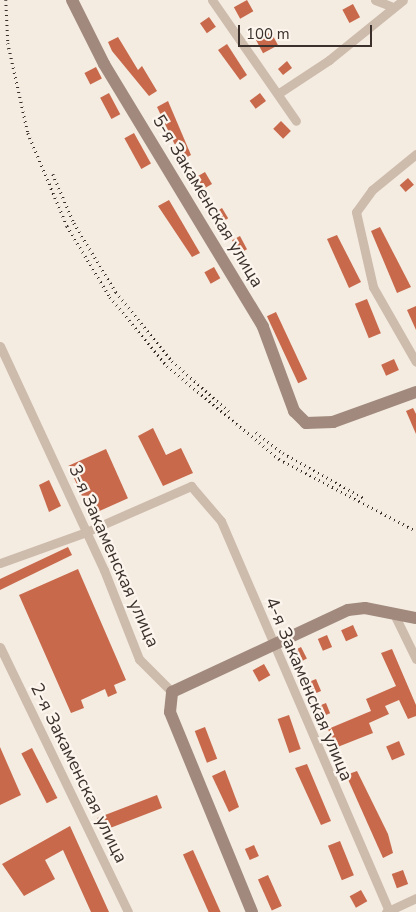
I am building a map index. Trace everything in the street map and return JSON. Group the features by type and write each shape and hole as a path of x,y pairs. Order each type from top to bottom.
{"street":[{"name":"5-я Закаменская улица","path":"72,0 104,64 263,327 289,400 306,423 333,422 416,392"},
{"path":"212,0 296,121"},
{"path":"375,0 391,6"},
{"path":"279,94 329,60 391,6 403,0"},
{"path":"416,154 372,190 356,212 373,287 416,362"},
{"name":"3-я Закаменская улица","path":"0,346 86,532 139,659 172,692"},
{"name":"4-я Закаменская улица","path":"86,532 190,486 221,521 387,911"},
{"path":"0,563 86,532"},
{"path":"252,912 170,712 172,692 274,642 348,610 416,618"},
{"path":"394,614 416,660"},
{"name":"2-я Закаменская улица","path":"0,647 128,912"},
{"path":"387,911 416,898"}],"building":[{"path":"247,0 253,11 240,19 234,7"},
{"path":"353,4 360,17 349,23 342,10"},
{"path":"209,17 216,27 207,33 200,23"},
{"path":"271,32 278,45 263,53 256,40"},
{"path":"118,37 138,70 142,66 157,91 149,96 112,51 108,42"},
{"path":"227,44 247,75 240,80 218,50"},
{"path":"287,61 292,68 283,75 278,69"},
{"path":"96,67 102,79 90,84 84,73"},
{"path":"109,93 120,114 111,119 100,98"},
{"path":"260,93 266,101 256,109 250,101"},
{"path":"168,101 191,155 182,160 157,107"},
{"path":"281,121 291,131 283,139 273,129"},
{"path":"134,133 151,164 141,169 124,138"},
{"path":"205,172 212,184 203,189 196,177"},
{"path":"408,178 414,185 406,192 400,185"},
{"path":"169,200 200,253 192,257 158,206"},
{"path":"222,208 228,218 220,223 214,213"},
{"path":"380,227 411,287 397,293 371,231"},
{"path":"337,235 361,282 349,288 327,239"},
{"path":"240,236 247,249 239,253 232,240"},
{"path":"214,267 220,278 211,284 204,272"},
{"path":"367,299 381,333 369,338 355,304"},
{"path":"416,306 416,330 407,310"},
{"path":"276,312 307,379 298,383 267,316"},
{"path":"394,359 399,370 386,376 381,365"},
{"path":"413,408 416,414 416,434 406,411"},
{"path":"153,428 166,455 181,448 193,473 163,486 138,436"},
{"path":"106,449 128,498 91,515 69,466"},
{"path":"49,480 61,506 49,512 39,485"},
{"path":"68,547 72,555 0,590 0,579"},
{"path":"78,569 126,680 114,685 117,693 108,697 105,689 81,700 84,708 71,713 19,595"},
{"path":"353,625 358,636 346,641 341,630"},
{"path":"327,635 332,647 323,651 318,639"},
{"path":"301,647 307,659 296,664 290,652"},
{"path":"392,649 416,705 416,716 408,719 399,700 385,706 389,714 369,723 373,733 335,748 328,729 371,711 366,699 396,686 381,653"},
{"path":"264,664 270,675 259,682 253,670"},
{"path":"316,679 321,691 309,696 304,684"},
{"path":"326,703 330,713 317,718 313,708"},
{"path":"289,715 301,749 289,753 278,719"},
{"path":"205,727 217,759 207,763 195,731"},
{"path":"399,741 405,755 392,760 386,746"},
{"path":"0,747 21,795 0,805"},
{"path":"32,748 57,798 47,803 21,753"},
{"path":"307,764 331,821 321,825 295,768"},
{"path":"225,770 239,807 229,812 212,776"},
{"path":"357,771 388,834 393,853 383,858 346,775"},
{"path":"157,795 162,808 102,831 97,818"},
{"path":"70,826 109,912 91,912 63,850 45,860 55,879 24,896 2,864"},
{"path":"340,841 354,875 342,880 328,846"},
{"path":"254,845 259,856 250,860 245,849"},
{"path":"193,850 221,912 209,912 183,854"},
{"path":"403,870 408,884 397,888 392,874"},
{"path":"268,875 282,906 272,911 258,879"},
{"path":"361,890 367,901 356,908 350,896"}],"railway":[{"path":"6,0 8,43 28,133 67,226 110,297 167,366 279,459 416,531"},
{"path":"53,174 74,223 116,292 172,361 232,414"},
{"path":"256,432 283,453 364,498"}]}
